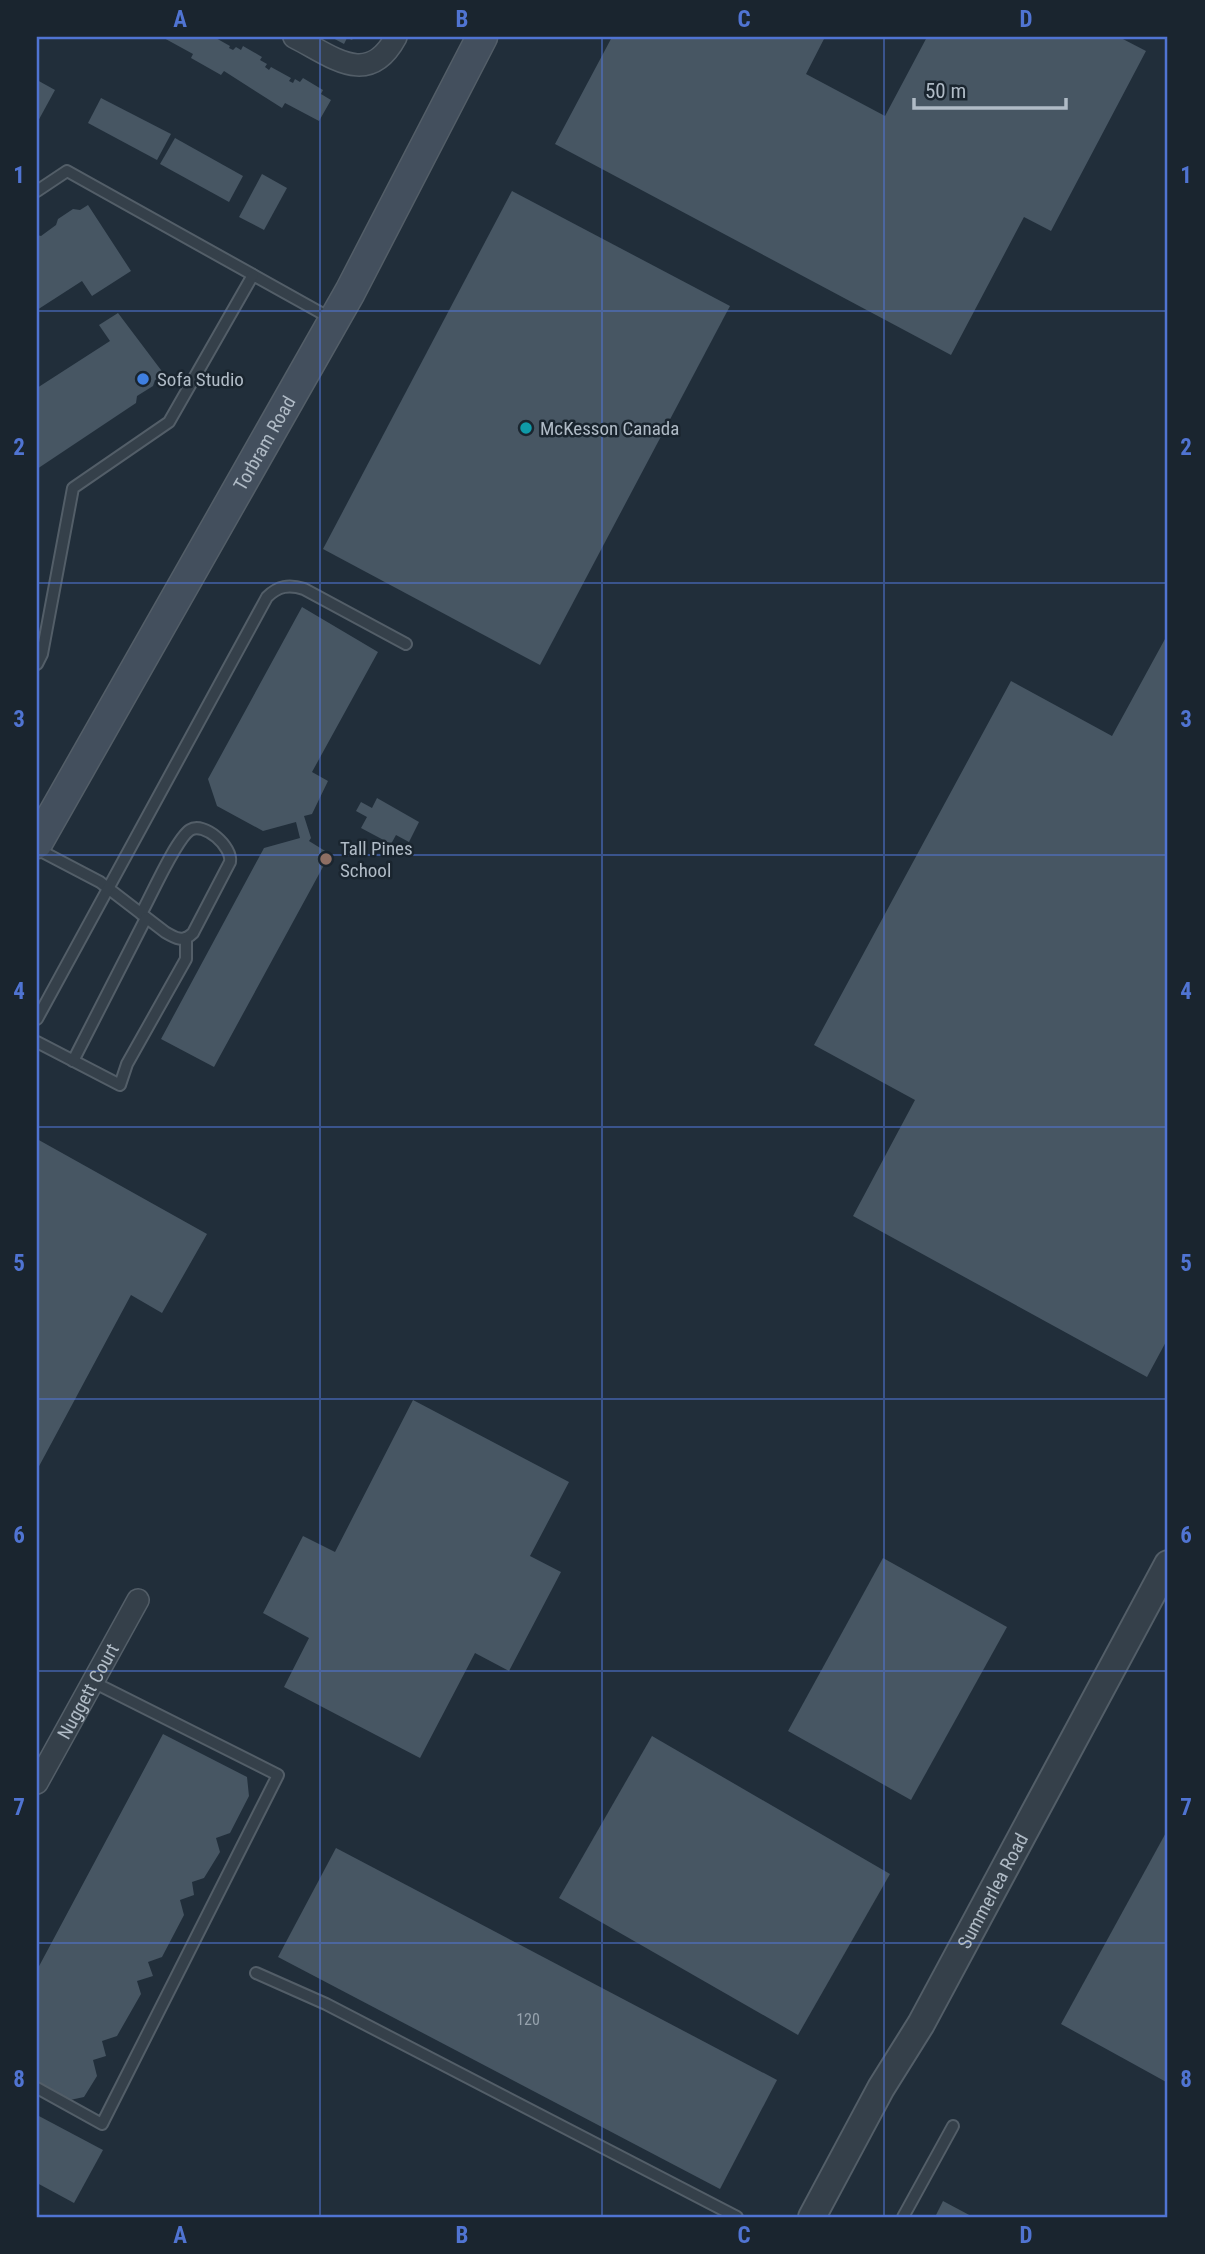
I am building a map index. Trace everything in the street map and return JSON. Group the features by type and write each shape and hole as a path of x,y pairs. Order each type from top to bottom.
{"main road":[{"name":"Torbram Road","path":"37,843 334,320 482,37"}],"street":[{"path":"294,37 349,65 372,64 396,37"},
{"name":"Summerlea Road","path":"812,2217 881,2088 921,2024 1168,1564"},
{"name":"Nuggett Court","path":"37,1783 138,1600"}],"lane":[{"path":"37,191 67,171 334,320"},
{"path":"37,664 43,654 73,488 170,422 253,275"},
{"path":"37,1020 267,597 273,591 288,586 304,589 406,644"},
{"path":"37,849 107,888 144,916 176,939 186,938 192,933 230,862 231,855 226,845 198,827 190,830 181,840 144,916 73,1061"},
{"path":"37,1042 120,1085 127,1064 186,959 186,938"},
{"path":"37,2088 102,2124 278,1775 93,1682"},
{"path":"256,1973 326,2004 737,2217"},
{"path":"903,2217 953,2126"}],"building":[{"path":"162,37 214,37 233,50 236,47 241,50 243,46 262,57 260,60 267,64 265,67 269,70 271,67 291,78 289,81 293,83 295,79 300,82 303,78 323,90 321,94 331,100 319,121 285,103 282,108 224,71 221,75 191,58 193,54"},
{"path":"331,37 354,37 352,40 347,38 344,44"},
{"path":"612,37 825,37 806,74 885,116 927,37 1119,37 1146,51 1051,231 1024,217 951,355 555,144"},
{"path":"37,80 55,90 37,123"},
{"path":"101,98 171,134 157,160 88,123"},
{"path":"175,138 243,176 229,202 160,164"},
{"path":"262,174 287,188 264,230 239,217"},
{"name":"McKesson Canada","path":"512,191 730,306 540,665 323,549"},
{"path":"88,205 131,271 92,296 82,281 37,310 37,235 41,236 73,209 80,210"},
{"path":"118,313 164,374 155,380 153,386 137,396 136,403 37,469 37,388 110,341 99,325"},
{"path":"302,607 378,652 312,772 328,781 312,814 304,816 311,838 309,841 330,854 214,1067 161,1039 264,848 300,838 296,822 263,831 217,806 208,779"},
{"path":"1165,639 1168,640 1168,1338 1147,1377 853,1216 915,1100 814,1045 1011,681 1112,736"},
{"path":"377,798 419,822 409,842 396,835 391,844 361,828 367,817 356,811 361,802 372,808"},
{"path":"37,1139 207,1234 162,1313 131,1295 37,1470"},
{"path":"413,1400 569,1482 530,1556 561,1572 509,1671 475,1653 420,1758 284,1687 309,1638 263,1613 303,1536 335,1552"},
{"path":"883,1558 1007,1627 911,1800 788,1731"},
{"path":"163,1734 247,1777 249,1796 230,1833 216,1838 220,1852 204,1878 192,1882 194,1895 180,1900 184,1915 162,1957 148,1962 153,1976 137,1981 141,1994 117,2036 102,2041 106,2056 93,2060 97,2076 84,2097 70,2100 37,2082 37,1970"},
{"path":"652,1736 890,1874 798,2035 559,1898"},
{"path":"1168,1829 1168,2083 1061,2024"},
{"path":"336,1848 777,2080 720,2189 278,1957"},
{"path":"37,2115 103,2150 74,2203 37,2183"},
{"path":"943,2201 973,2217 935,2217"}],"place":[{"name":"Sofa Studio","path":"143,379"},
{"name":"McKesson Canada","path":"526,428"},
{"name":"Tall Pines School","path":"326,859"}]}
